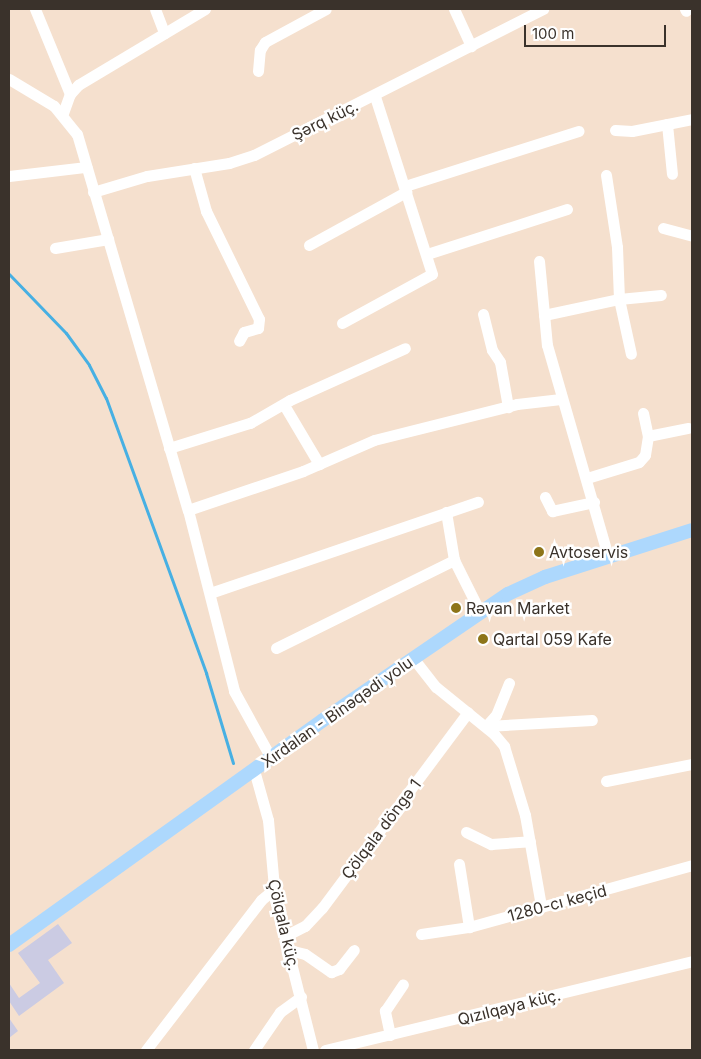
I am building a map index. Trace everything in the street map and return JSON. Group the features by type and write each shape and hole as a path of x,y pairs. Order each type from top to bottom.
{"main road":[{"name":"Xırdalan - Binəqədi yolu","path":"9,945 480,612 536,581 692,530"}],"street":[{"path":"35,9 70,94"},
{"path":"155,9 164,33"},
{"path":"63,113 70,94 89,78 205,9"},
{"path":"258,71 260,50 265,42 326,9"},
{"path":"454,9 471,46"},
{"name":"Şərq küç.","path":"93,192 147,176 230,163 254,155 375,96 543,9"},
{"path":"9,79 63,113 76,134 188,510 234,691 271,758"},
{"path":"342,323 429,277 432,270 375,96"},
{"path":"615,130 692,119"},
{"path":"667,124 672,174"},
{"path":"309,245 405,189 578,131"},
{"path":"9,176 86,167"},
{"path":"194,168 206,211 260,319 258,328 244,332 239,341"},
{"path":"606,175 617,247 619,299 631,354"},
{"path":"427,254 567,209"},
{"path":"663,228 692,236"},
{"path":"55,248 108,239"},
{"path":"539,261 546,346 587,478 608,556"},
{"path":"544,316 619,299 661,295"},
{"path":"482,314 492,350 500,362 508,407"},
{"path":"169,448 250,423 406,348"},
{"path":"188,510 319,464 374,440 508,407 561,399"},
{"path":"284,405 295,419 319,464"},
{"path":"587,478 639,462 645,455 648,436 644,413"},
{"path":"648,436 688,428"},
{"path":"545,497 552,511 594,502"},
{"path":"210,593 478,502"},
{"path":"446,512 454,560 480,612"},
{"path":"276,648 454,560"},
{"path":"413,658 436,687 486,726 504,746 510,762 530,841 541,906"},
{"path":"486,726 496,714 509,683"},
{"name":"Çölqala döngə 1","path":"285,936 297,932 322,908 468,712"},
{"path":"486,726 592,720"},
{"path":"606,781 692,764"},
{"name":"Çölqala küç.","path":"254,770 271,838 273,890 313,1050"},
{"path":"466,832 491,844 530,841"},
{"path":"459,864 469,927"},
{"name":"1280-cı keçid","path":"421,934 469,927 692,865"},
{"path":"146,1050 261,900 273,890"},
{"path":"289,950 305,954 331,972 338,969 354,950"},
{"name":"Qızılqaya küç.","path":"325,1050 692,961"},
{"path":"390,1035 385,1011 403,984"},
{"path":"254,1050 280,1012 301,997"}],"building":[{"path":"58,924 72,943 48,960 64,983 19,1016 9,1001 9,983 19,998 40,983 18,953"},
{"path":"9,1018 18,1031 9,1038"}],"waterway":[{"path":"9,274 66,333 89,365 106,398 206,673 233,763"}],"place":[{"name":"Avtoservis","path":"539,552"},
{"name":"Rəvan Market","path":"456,608"},
{"name":"Qartal 059 Kafe","path":"483,639"}]}
